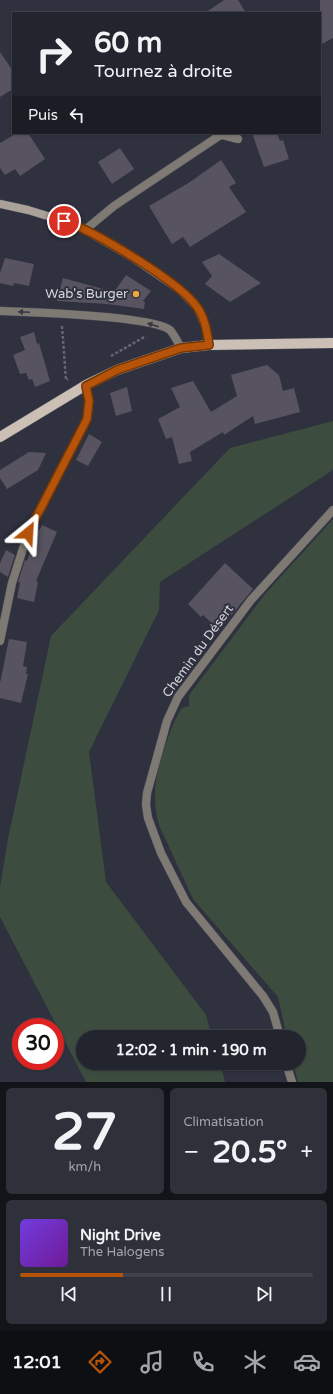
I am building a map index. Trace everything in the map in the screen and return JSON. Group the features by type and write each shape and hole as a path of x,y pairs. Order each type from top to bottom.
{"main road":[{"path":"0,204 28,210 77,225 132,256 179,289 197,307 206,327 209,345"},
{"path":"0,436 86,386 117,370 181,348 209,345 333,343"}],"street":[{"path":"86,230 114,206 219,136 222,135 238,139"},
{"path":"0,311 46,313 148,323 170,330 181,348"},
{"path":"0,641 12,582 28,533 87,419 89,401 86,386"},
{"name":"Chemin du Désert","path":"278,1030 273,1012 263,996 186,902 161,853 148,818 147,793 166,721 178,697 251,600 333,510"},
{"path":"288,1070 292,1082"}],"path":[{"path":"62,323 66,380 72,377"},
{"path":"104,360 146,336 148,323"},
{"path":"111,356 117,370"}],"green space":[{"path":"333,421 333,470 160,582 159,610 89,752 106,882 206,1015 210,1030 76,1030 76,1063 64,1040 64,1018 53,1018 0,917 0,887 8,839 51,636 230,448"},
{"path":"333,519 333,1082 298,1082 295,1070 306,1070 306,1030 285,1030 278,997 193,899 159,825 156,809 155,787 157,774 166,743 178,714 182,708 189,706 189,695 265,594"},
{"path":"80,1070 222,1070 225,1082 86,1082"}],"building":[{"path":"224,0 238,0 245,12 206,12"},
{"path":"320,0 333,0 333,38 321,44 321,12"},
{"path":"0,52 12,70 12,90 0,97"},
{"path":"15,134 29,134 45,159 20,176 15,169 5,175 0,168 0,143"},
{"path":"252,134 277,134 280,141 283,140 289,159 264,167"},
{"path":"120,148 134,169 112,184 98,162"},
{"path":"221,160 236,183 229,187 246,212 190,247 183,237 172,244 149,206 190,182"},
{"path":"219,254 261,283 230,302 205,284 212,276 202,262"},
{"path":"5,258 34,264 29,286 14,283 13,286 0,283 0,273"},
{"path":"126,275 151,291 143,301 145,302 144,309 107,304 57,301 63,278 114,292"},
{"path":"34,332 37,344 39,343 50,381 35,387 32,379 29,380 26,373 20,374 13,355 25,350 20,337"},
{"path":"267,365 279,375 283,391 294,388 300,412 255,424 253,416 224,435 223,432 190,452 192,461 179,464 172,437 166,439 158,419 180,407 171,388 193,381 211,412 237,396 231,375"},
{"path":"127,387 132,411 116,416 110,393"},
{"path":"89,434 102,442 88,466 76,460"},
{"path":"29,452 46,453 38,470 7,489 0,478 0,470"},
{"path":"42,525 57,532 36,581 38,582 34,602 17,598 20,583 18,582 25,560 27,561 35,537"},
{"path":"6,550 15,555 8,577 0,572 0,563"},
{"path":"225,563 253,589 219,630 203,615 201,617 188,604"},
{"path":"9,639 27,642 23,666 27,667 26,674 28,674 21,703 0,698 0,683"}],"place":[{"name":"Wab's Burger","path":"136,294"}],"route":[{"path":"28,533 87,419 89,401 86,386 117,370 181,348 209,345 206,327 197,307 179,289 132,256 77,225 64,221"}]}
